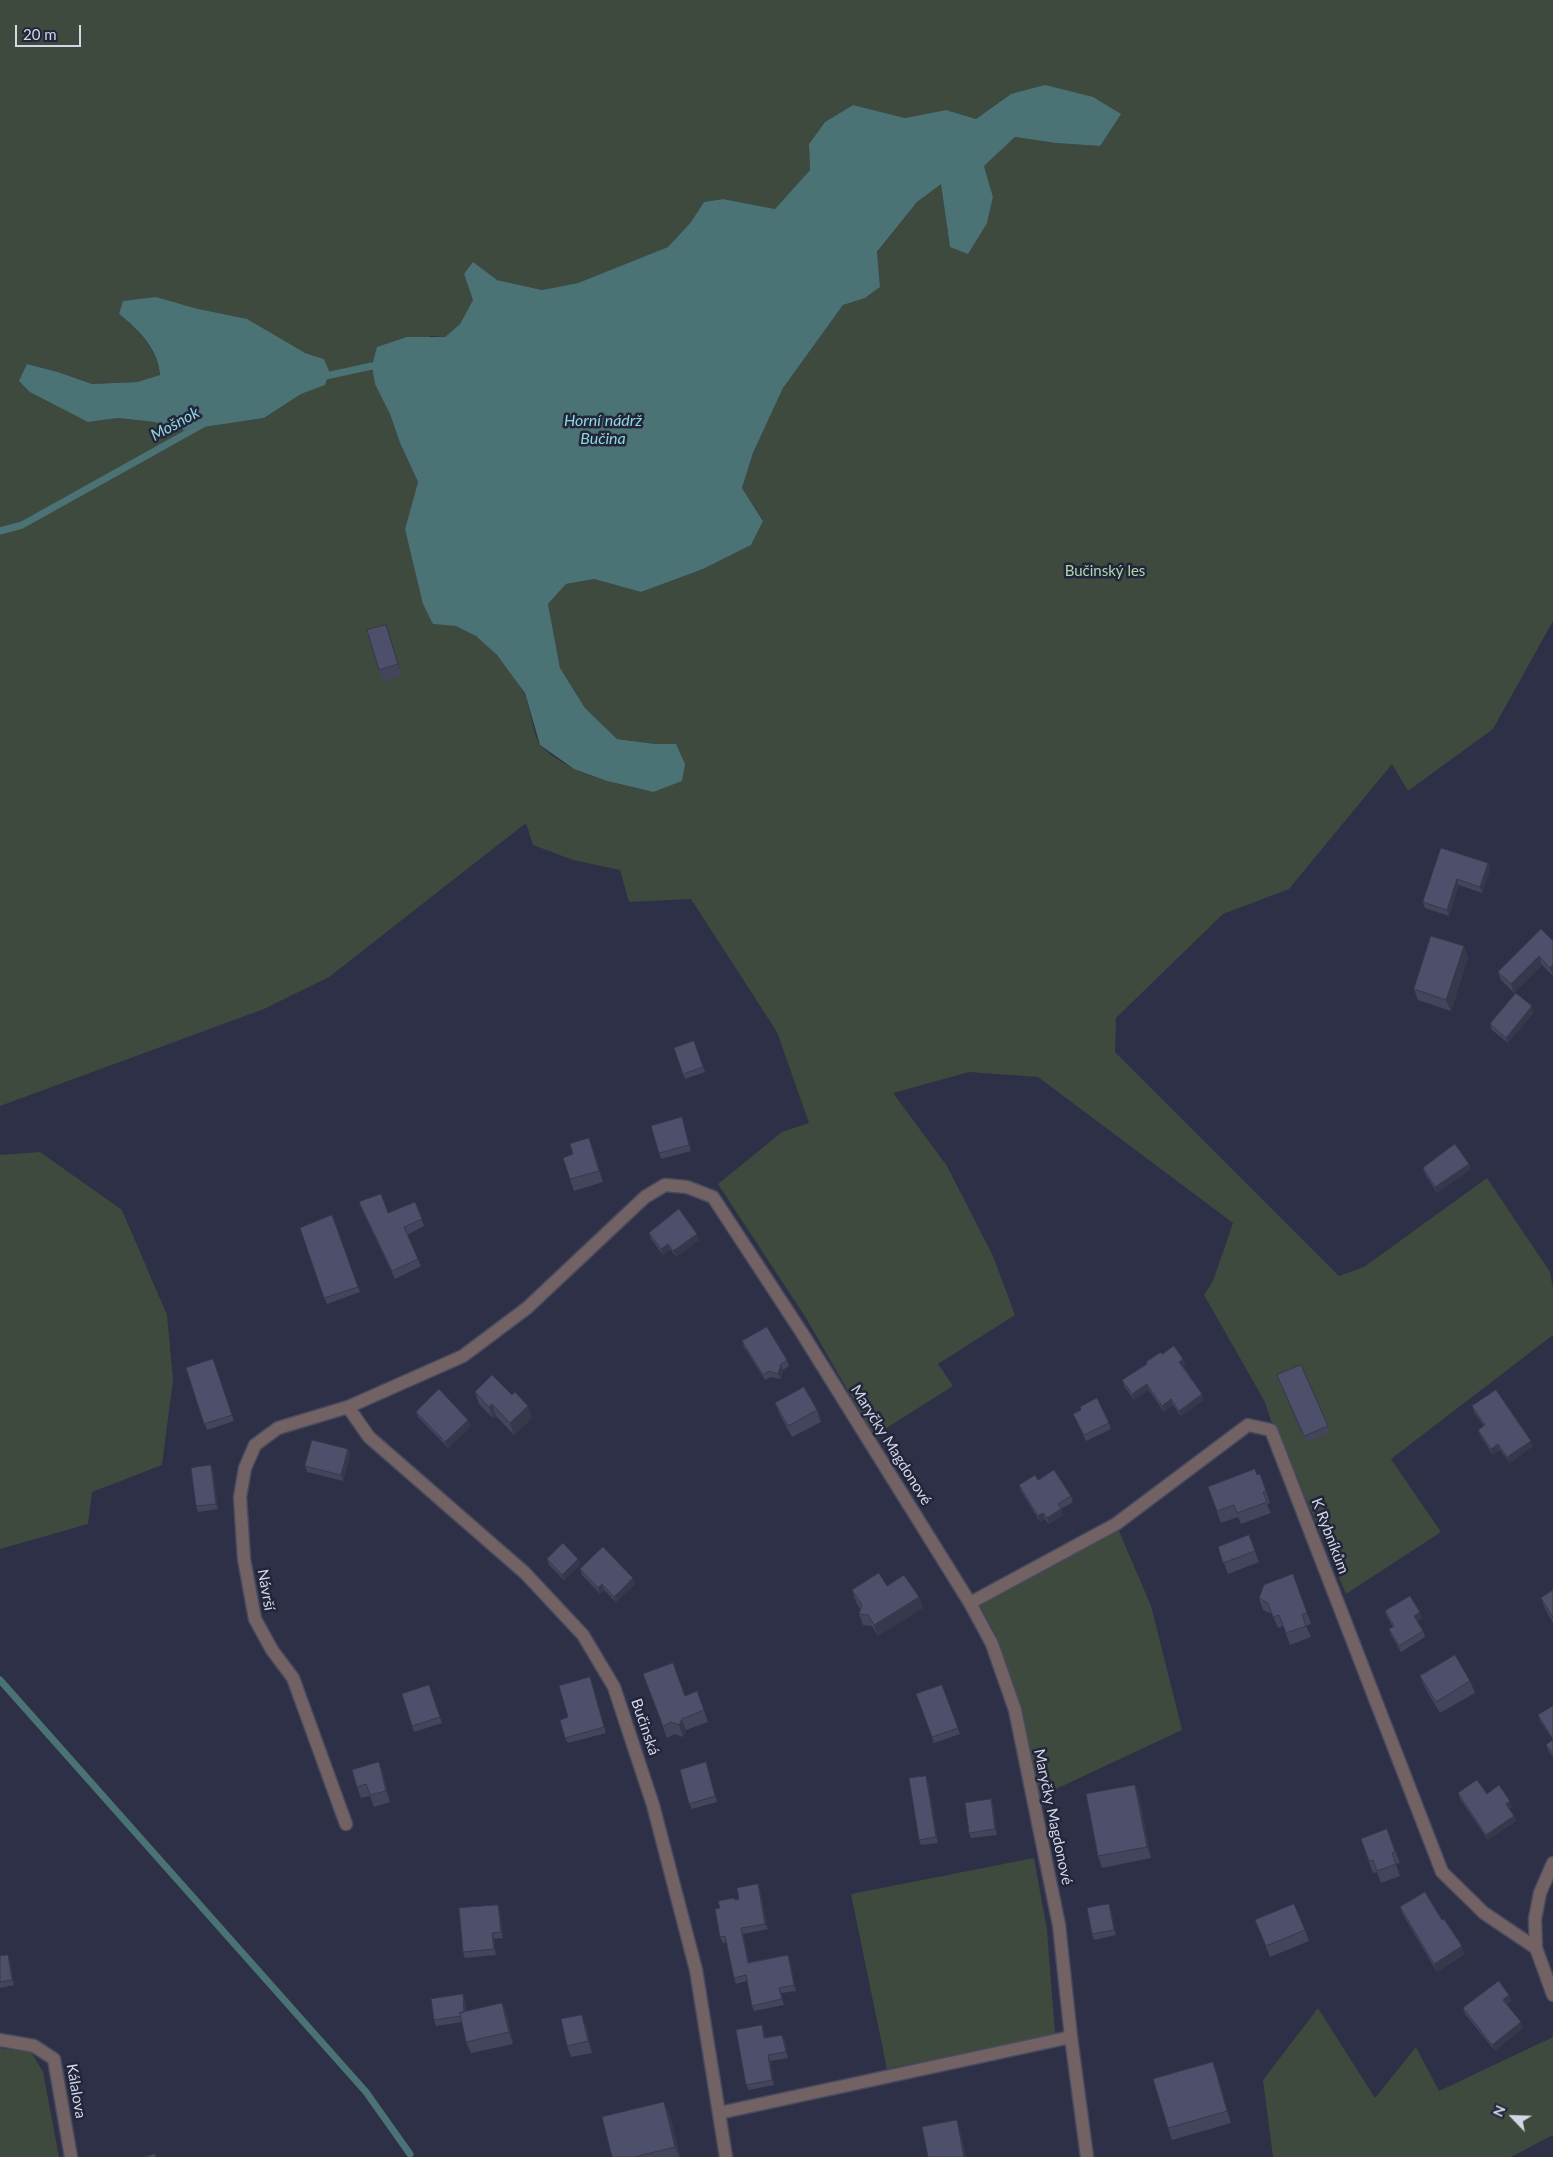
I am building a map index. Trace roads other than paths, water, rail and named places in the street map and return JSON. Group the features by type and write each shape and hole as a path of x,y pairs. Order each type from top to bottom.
{"street":[{"name":"Maryčky Magdonové","path":"348,1407 463,1356 527,1308 645,1197 665,1185 687,1187 713,1197 802,1333 970,1603 992,1644 1015,1710 1059,1925 1071,2037 1087,2157"},
{"name":"Návrší","path":"346,1824 293,1678 272,1650 255,1620 244,1558 240,1498 245,1468 255,1445 278,1428 348,1407"},
{"name":"Bučinská","path":"348,1407 369,1437 525,1573 583,1635 614,1687 654,1805 696,1970 726,2157"},
{"name":"K Rybníkům","path":"970,1603 1116,1524 1248,1425 1271,1430 1442,1872 1484,1913 1536,1948"},
{"path":"1553,1863 1540,1893 1535,1918 1536,1948 1553,1995"},
{"path":"719,2113 1071,2037"},
{"name":"Kálalova","path":"0,2040 34,2046 54,2059 71,2157"}],"water":[{"name":"Horní nádrž Bučina","path":"1045,85 1093,97 1121,114 1100,146 1056,143 1015,137 984,166 993,197 987,223 968,254 950,247 941,184 917,202 877,252 880,287 865,298 843,305 783,388 753,453 742,488 763,521 751,545 703,569 641,592 594,579 566,584 548,604 560,668 585,708 617,739 655,744 676,744 685,764 682,781 653,792 607,781 574,769 540,745 525,693 497,655 476,636 456,626 433,624 423,604 405,529 418,482 400,443 390,414 375,384 372,366 377,347 407,337 445,337 460,324 473,300 464,274 473,262 497,280 542,290 578,283 668,247 691,222 704,202 723,199 775,209 810,170 809,144 825,122 853,105 905,118 946,110 976,119 1011,94"},
{"path":"156,297 198,309 247,319 305,353 324,359 329,371 325,385 301,394 264,418 184,430 154,422 118,418 88,422 30,392 19,381 27,364 92,384 137,382 160,375 156,357 151,348 140,333 119,314 123,301"}],"waterway":[{"name":"Mošnok","path":"321,377 372,366"},
{"name":"Mošnok","path":"0,531 22,525 205,423"},
{"path":"0,1680 366,2092 410,2154"}],"park label":[{"name":"Bučinský les","path":"1105,571"}]}
